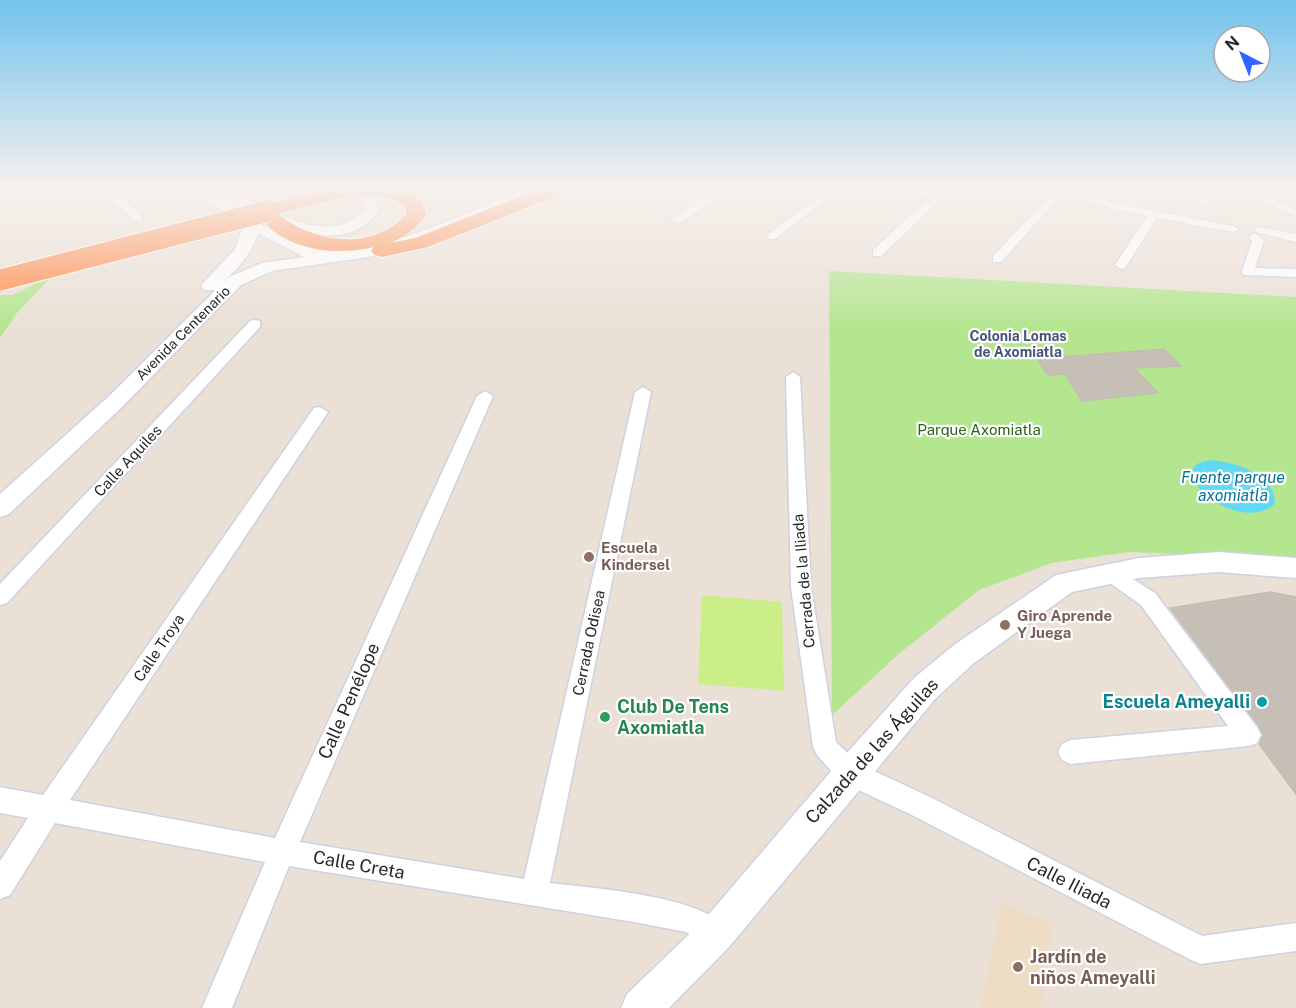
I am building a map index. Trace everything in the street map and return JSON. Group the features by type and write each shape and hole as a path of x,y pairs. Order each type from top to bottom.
{"highway":[{"path":"0,272 172,234"},
{"path":"0,280 183,234"},
{"path":"296,234 304,239 343,245 365,242 390,234"},
{"path":"382,251 421,243 445,234"}],"main road":[{"name":"Avenida Centenario","path":"0,508 115,402 245,250 253,234"},
{"path":"284,234 303,252 345,257"},
{"name":"Avenida Centenario","path":"0,487 189,317 235,281 249,273 268,267 382,251 426,234"},
{"name":"Calzada de las Águilas","path":"641,1008 716,934 849,773 925,688 963,654 1065,584 1139,568 1220,562 1296,568"}],"street":[{"path":"771,237 775,234"},
{"path":"878,253 898,234"},
{"path":"997,259 1019,234"},
{"path":"1121,265 1141,234"},
{"path":"1257,234 1258,241 1248,272 1296,273"},
{"path":"1265,234 1296,238"},
{"name":"Calle Aquiles","path":"0,597 255,324"},
{"name":"Cerrada de la Iliada","path":"793,378 801,586 807,640 825,747 849,773"},
{"name":"Cerrada Odisea","path":"534,894 643,392"},
{"name":"Calle Penélope","path":"217,1008 282,852 485,396"},
{"name":"Calle Troya","path":"0,885 49,809 320,412"},
{"path":"1070,752 1249,735 1148,599 1111,573"},
{"name":"Calle Iliada","path":"849,773 919,805 1201,951 1296,937"},
{"name":"Calle Creta","path":"0,800 282,852 534,894 634,908 691,919 716,934"}],"shaded area":[{"name":"Jardín de niños Ameyalli","path":"1002,902 1052,925 1041,1008 981,1008"}],"green space":[{"name":"Parque Axomiatla","path":"829,271 1296,297 1296,559 1129,552 1051,563 979,590 900,653 832,715"},
{"path":"52,276 16,314 0,338 0,295 13,295 37,283 21,286 19,282"},
{"path":"702,595 782,602 784,691 698,684"}],"water":[{"name":"Fuente parque axomiatla","path":"1210,460 1231,463 1252,471 1268,484 1275,503 1265,510 1253,513 1227,508 1214,501 1195,483 1191,472 1196,465"}],"building":[{"path":"1164,349 1181,366 1134,368 1158,393 1082,401 1065,374 1048,375 1037,359"},
{"name":"Escuela Ameyalli","path":"1270,592 1296,597 1296,794 1259,744 1263,734 1259,726 1170,608"}],"place":[{"name":"Escuela Kindersel","path":"589,557"},
{"name":"Giro Aprende Y Juega","path":"1005,625"},
{"name":"Escuela Ameyalli","path":"1262,702"},
{"name":"Club De Tens Axomiatla","path":"605,717"},
{"name":"Jardín de niños Ameyalli","path":"1018,967"}],"district":[{"name":"Colonia Lomas de Axomiatla","path":"1018,344"}]}
